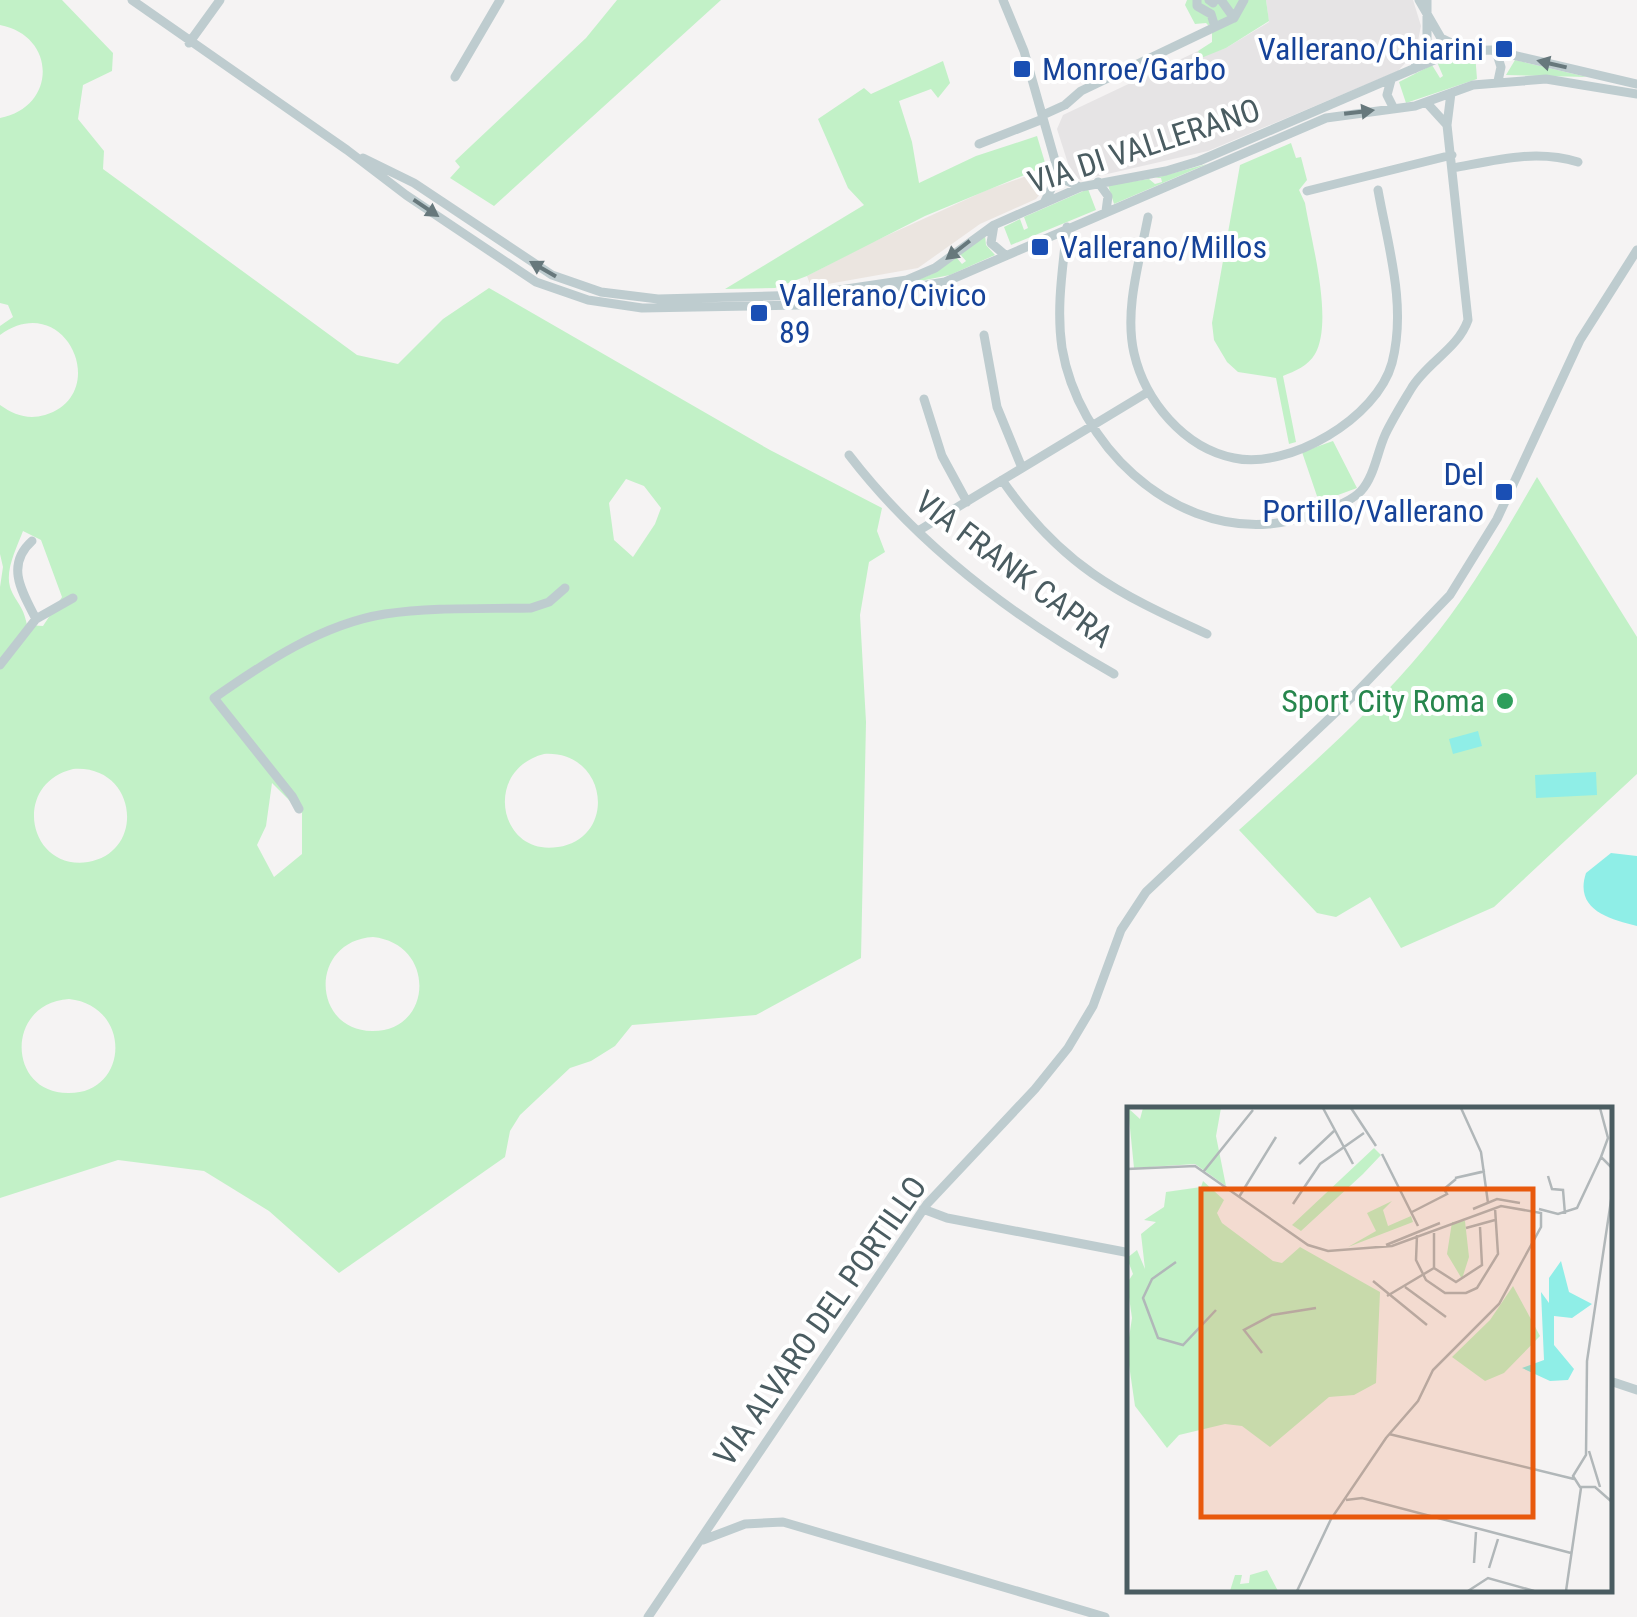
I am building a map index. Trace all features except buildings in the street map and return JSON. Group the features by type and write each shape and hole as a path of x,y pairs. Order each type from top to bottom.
{"street":[{"name":"VIA DI VALLERANO","path":"132,0 348,150 406,195 536,282 612,305 671,309 815,304 945,282 1326,118 1426,102 1498,80 1565,80 1637,94"},
{"path":"190,42 220,0"},
{"path":"455,77 500,0"},
{"path":"1003,0 1022,44 1056,164 1067,181 1080,187"},
{"path":"1198,0 1197,6 1209,12 1214,28"},
{"path":"1215,0 1234,18"},
{"path":"979,144 1043,117 1081,91 1234,18 1244,0"},
{"path":"1419,0 1427,5 1443,40 1466,50"},
{"path":"1414,69 1427,42 1427,5"},
{"name":"VIA DI VALLERANO","path":"348,150 414,183 552,275 591,290 628,297 788,297 898,282 930,271 994,226 1080,187 1199,161 1446,54 1466,50 1496,52 1637,84"},
{"path":"1496,52 1502,68 1498,80"},
{"path":"1391,80 1387,95 1394,109"},
{"path":"1068,227 1060,290 1060,335 1068,372 1092,426 1117,459 1152,489 1180,506 1218,520 1249,524 1281,522 1341,503 1366,484 1385,435 1410,390 1459,337 1468,320 1447,125 1450,93"},
{"path":"1426,102 1447,125"},
{"path":"1307,191 1452,155"},
{"path":"1453,168 1530,155 1556,155 1578,162"},
{"path":"1043,204 1052,187 1056,164"},
{"path":"1098,182 1108,196 1106,211"},
{"path":"1148,217 1131,330 1148,392 1165,415 1192,438 1222,454 1263,459 1305,446 1353,420 1387,376 1398,331 1397,294 1378,190"},
{"path":"994,226 991,243 1005,254"},
{"name":"VIA ALVARO DEL PORTILLO","path":"648,1617 923,1209 1050,1073 1068,1048 1093,1006 1121,930 1154,882 1353,696 1458,584 1497,519 1580,340 1637,250"},
{"path":"984,335 998,414 1022,468"},
{"path":"918,531 1148,392"},
{"path":"924,398 947,468 966,502"},
{"name":"VIA FRANK CAPRA","path":"849,455 888,504 918,531 1018,612 1114,674"},
{"path":"1002,480 1042,532 1089,573 1128,598 1207,634"},
{"path":"32,542 19,557 18,583 36,619"},
{"path":"299,809 214,698 270,659 352,622 414,611 531,608 549,602 565,588"},
{"path":"0,665 36,619 73,598"},
{"path":"923,1209 947,1218 1127,1252"},
{"path":"1612,1382 1637,1390"},
{"path":"700,1541 745,1524 782,1522 1105,1617"}],"shaded area":[{"path":"1266,0 1413,0 1421,26 1416,51 1398,71 1208,151 1081,180 1072,176 1057,129 1063,115 1198,51 1200,57 1226,48 1269,22"},
{"path":"1049,168 1045,188 1036,199 980,224 918,268 811,287 807,276 866,245 987,190"}],"green space":[{"path":"0,0 62,0 113,53 112,71 83,85 78,119 104,151 103,169 357,355 398,364 443,319 489,288 770,450 882,508 877,531 885,552 869,562 860,615 866,722 861,958 756,1015 632,1025 615,1046 570,1068 520,1115 510,1131 505,1157 339,1273 269,1211 204,1171 118,1160 0,1198 0,405 21,416 45,415 65,404 76,387 78,368 61,334 44,325 23,324 0,335 0,326 13,317 8,305 0,303 0,118 19,111 32,100 43,71 32,43 19,32 0,25","holes":["626,479 644,486 661,508 633,557 614,540 609,503","23,531 41,540 62,597 43,626 27,625 10,587 10,566","544,754 565,756 582,766 592,779 597,796 597,813 590,828 577,840 558,847 538,847 522,839 511,826 506,810 506,793 512,777 524,763","73,769 94,771 111,780 127,810 120,843 107,855 88,862 68,861 52,853 35,824 35,807 41,791 53,778","272,783 302,813 302,854 274,877 257,845 266,826","373,937 394,943 408,955 417,970 419,987 416,1004 407,1018 392,1028 372,1031 352,1027 337,1016 326,985 328,968 337,953 352,942","69,999 90,1005 104,1017 113,1032 115,1049 112,1066 103,1080 88,1090 68,1093 48,1089 33,1079 22,1047 24,1030 33,1015 48,1004"]},
{"path":"617,0 721,0 494,206 450,178 460,167 455,161 586,38"},
{"path":"1187,0 1266,0 1269,21 1226,48 1201,58 1198,51 1212,42 1212,29 1206,23 1195,24 1185,5"},
{"path":"1475,53 1477,79 1406,103 1399,82 1432,65 1440,78 1443,76 1437,62"},
{"path":"1515,60 1587,77 1506,75"},
{"path":"943,61 950,83 938,98 931,89 899,101 919,183 976,156 1037,136 1046,166 925,216 807,276 775,288 725,289 864,205 848,188 818,119 864,88 871,94"},
{"path":"1291,143 1296,158 1301,157 1307,180 1299,190 1316,258 1322,322 1315,354 1301,368 1283,376 1296,442 1289,444 1276,378 1238,372 1214,340 1212,323 1240,165"},
{"path":"1207,164 1114,204 1108,185 1149,179 1155,184 1162,182 1155,178"},
{"path":"1088,189 1096,210 1011,245 1004,227 1020,219 1024,230 1028,228 1024,217"},
{"path":"985,235 986,245 995,255 950,275 910,283 956,257 962,264 966,261 960,254"},
{"path":"1333,441 1357,488 1319,502 1302,452"},
{"name":"Sport City Roma","path":"1537,477 1637,637 1637,774 1494,907 1401,948 1370,897 1336,917 1317,913 1239,830 1358,720 1424,649 1470,587"}],"water":[{"path":"1478,731 1482,746 1453,754 1449,739"},
{"path":"1596,772 1597,795 1536,798 1535,775"},
{"path":"1611,853 1637,856 1637,926 1605,916 1589,904 1585,895 1586,873"}],"place":[{"name":"Vallerano/Chiarini","path":"1504,49"},
{"name":"Monroe/Garbo","path":"1022,69"},
{"name":"Vallerano/Millos","path":"1040,247"},
{"name":"Vallerano/Civico 89","path":"759,313"},
{"name":"Del Portillo/Vallerano","path":"1504,492"},
{"name":"Sport City Roma","path":"1505,701"}]}
